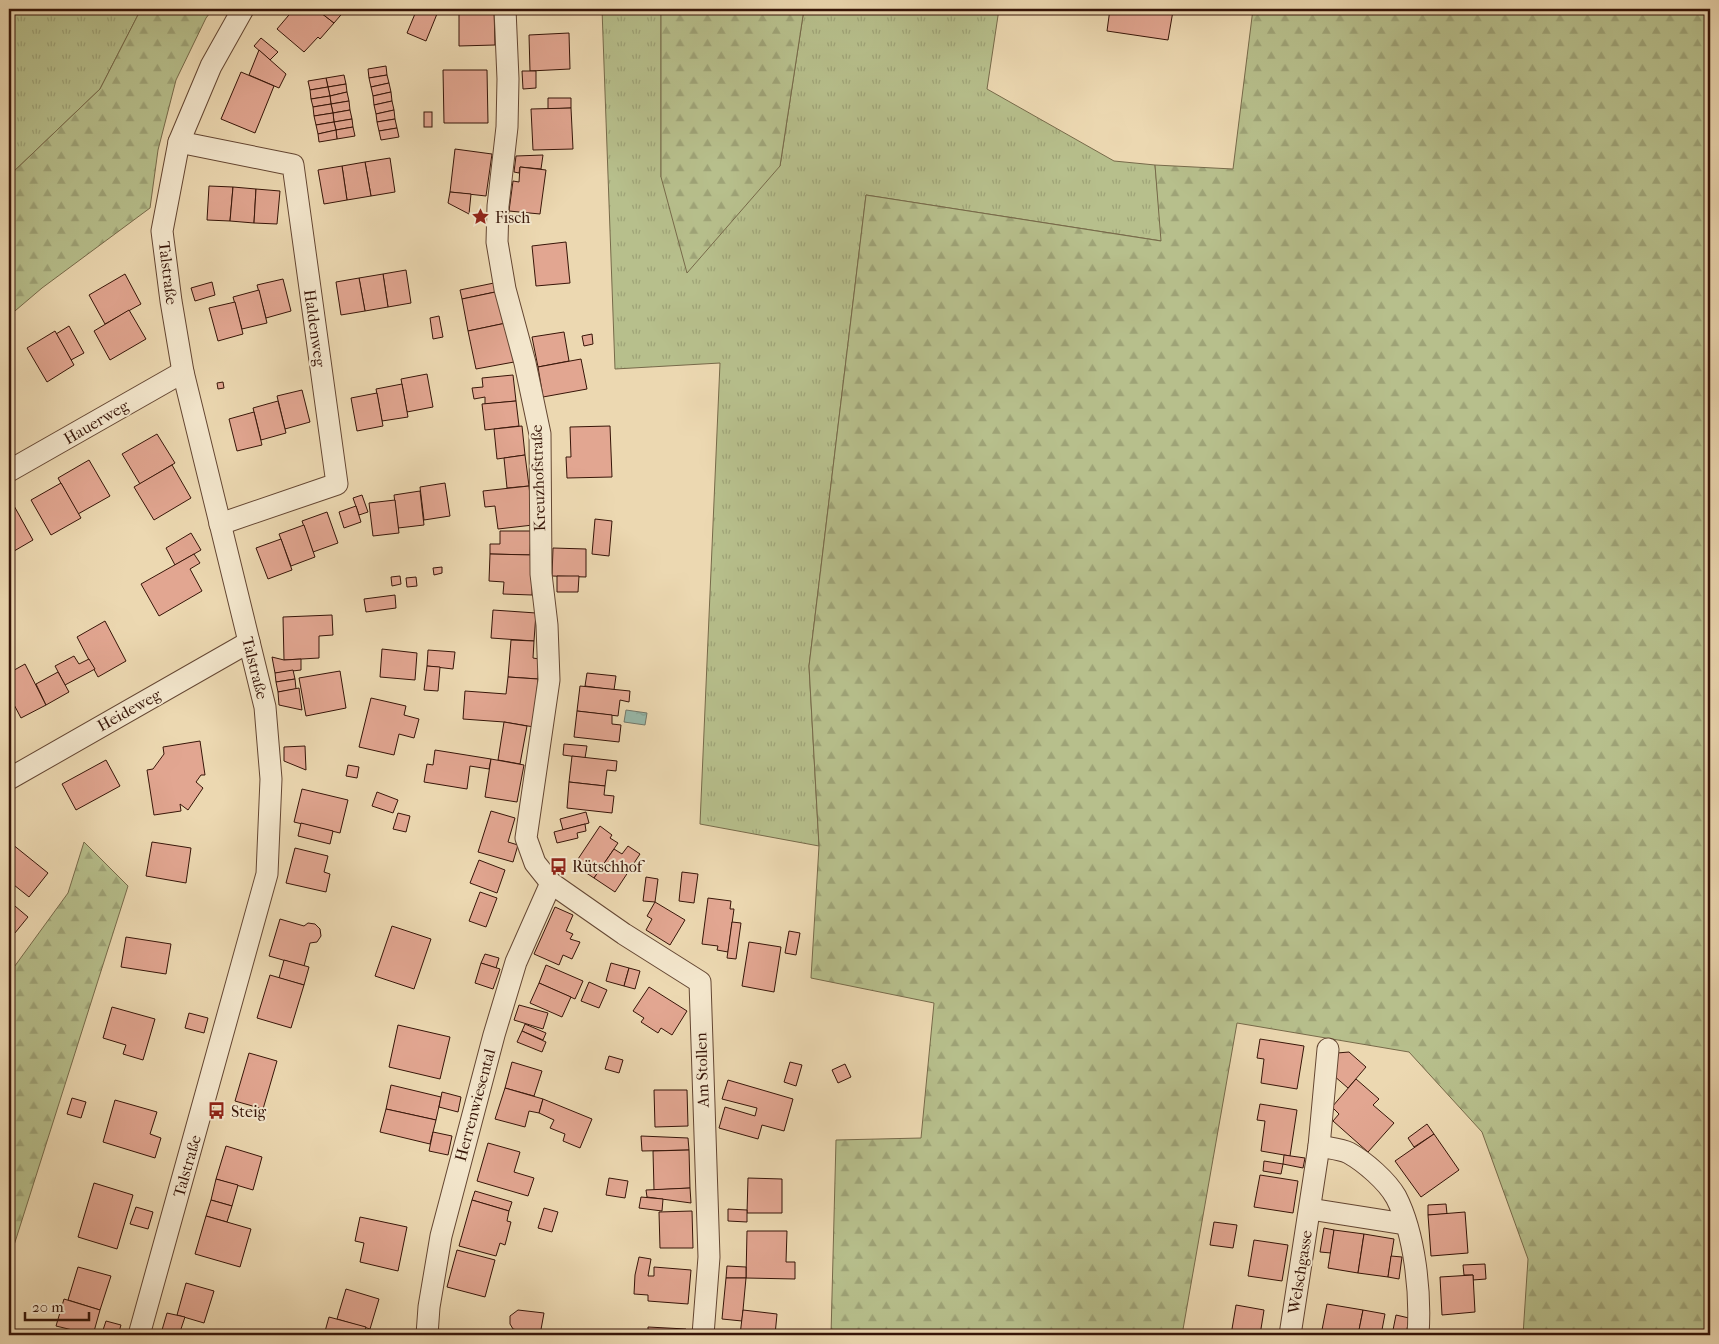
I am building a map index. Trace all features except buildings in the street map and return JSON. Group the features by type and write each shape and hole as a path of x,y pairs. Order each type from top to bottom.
{"street":[{"name":"Talstraße","path":"139,1335 267,874 271,780 265,707 183,372 162,231 179,142 211,66 243,9"},
{"name":"Kreuzhofstraße","path":"505,9 508,79 507,127 498,206 498,242 505,289 525,363 540,434 541,574 547,625 549,680 526,838 535,863 551,883"},
{"name":"Haldenweg","path":"179,142 293,165 337,484 220,524"},
{"name":"Hauerweg","path":"9,472 183,372"},
{"name":"Heideweg","path":"9,779 249,642"},
{"name":"Herrenwiesental","path":"427,1335 429,1307 441,1236 491,1044 516,962 551,883"},
{"name":"Am Stollen","path":"551,883 624,934 700,982 709,1257 703,1335"},
{"name":"Welschgasse","path":"1290,1335 1319,1146 1328,1049"},
{"path":"1319,1146 1348,1152 1380,1176 1395,1196 1405,1224 1414,1260 1420,1308 1418,1335"},
{"name":"Welschgasse","path":"1310,1209 1405,1224"}],"green space":[{"path":"9,9 141,9 100,89 9,176"},
{"path":"141,9 213,9 206,18 176,80 158,150 150,208 42,288 9,316 9,176 100,89"},
{"path":"602,9 661,9 661,177 780,166 804,9 999,9 987,89 1114,161 1155,165 1162,241 866,195 809,666 819,846 700,824 720,363 615,369"},
{"path":"661,9 804,9 780,166 687,273 661,177"},
{"path":"1253,9 1710,9 1710,1335 1523,1335 1528,1259 1482,1132 1409,1052 1237,1023 1182,1335 831,1335 836,1140 921,1138 934,1003 811,978 819,846 809,666 866,195 1161,241 1155,165 1233,169"},
{"path":"84,842 128,886 9,1261 9,974 68,893"}],"water":[{"path":"626,710 647,713 645,725 624,722"}],"place":[{"name":"Fisch","path":"481,217"},
{"name":"Rütschhof","path":"558,866"},
{"name":"Steig","path":"217,1111"}]}
